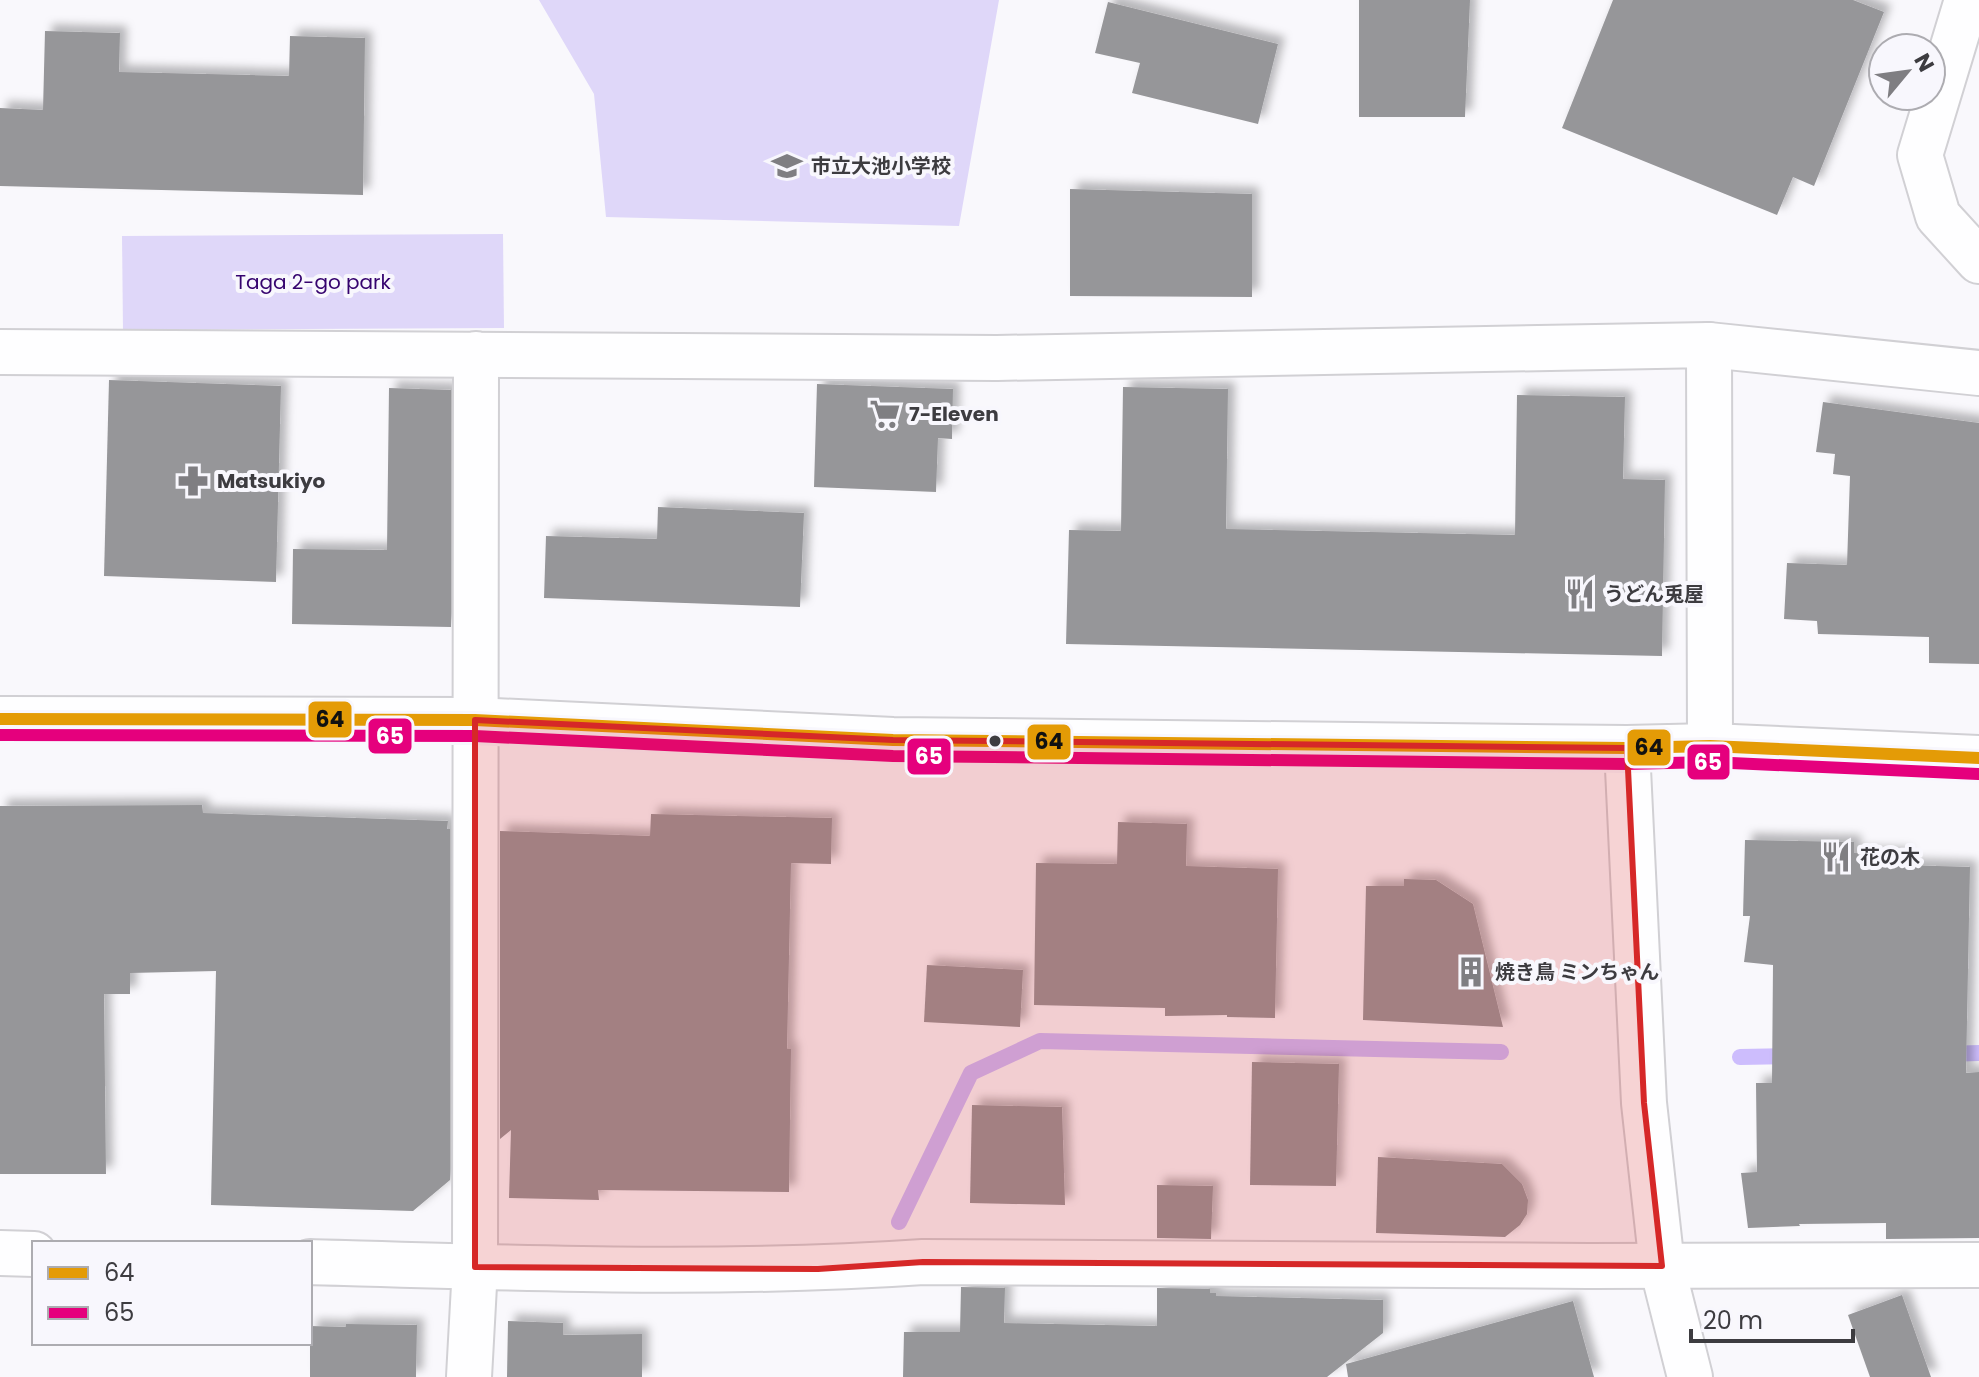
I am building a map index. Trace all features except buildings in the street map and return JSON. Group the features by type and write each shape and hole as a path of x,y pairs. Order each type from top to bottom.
{"street":[{"path":"1967,0 1920,155 1938,216 1979,261"},
{"path":"1709,345 1710,746"},
{"path":"0,352 997,358 1709,345 1979,373"},
{"path":"469,1364 475,1267 476,354"},
{"path":"0,719 475,720 893,740 1627,748 1710,746 1979,758"},
{"path":"1627,748 1644,1103 1662,1266 1690,1377"},
{"path":"0,1253 32,1254"},
{"path":"312,1262 475,1267 818,1269 923,1262 1979,1265"}],"highlighted area":[{"path":"475,720 893,740 1627,748 1644,1103 1662,1266 923,1262 818,1269 475,1267"}],"green space":[{"name":"市立大池小学校","path":"539,0 999,0 959,226 606,217 594,94"},
{"name":"Taga 2-go park","path":"503,234 504,328 123,330 122,236"}],"waterway":[{"path":"899,1222 971,1073 1040,1041 1501,1052"},
{"path":"1945,1054 1979,1053"},
{"path":"1740,1057 1794,1056"}],"transit line":[{"name":"64","path":"0,719 475,720 893,740 1627,748 1710,746 1979,758"},
{"name":"65","path":"0,735 475,736 893,756 1627,764 1710,762 1978,774"}],"place":[{"name":"市立大池小学校","path":"787,166"},
{"name":"7-Eleven","path":"885,414"},
{"name":"Matsukiyo","path":"193,481"},
{"name":"うどん兎屋","path":"1580,594"},
{"name":"花の木","path":"1836,857"},
{"name":"焼き鳥 ミンちゃん","path":"1471,972"}]}
